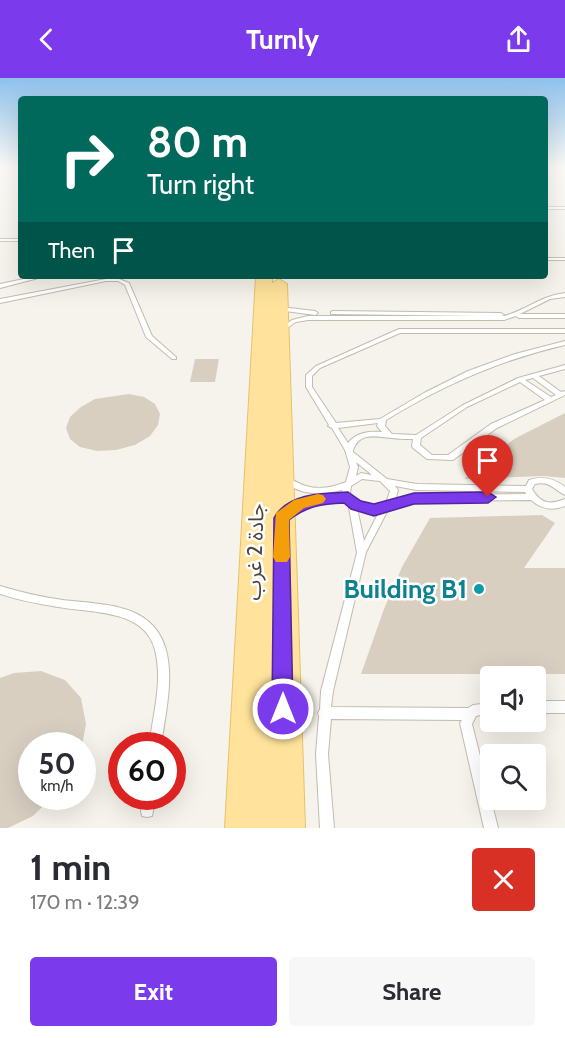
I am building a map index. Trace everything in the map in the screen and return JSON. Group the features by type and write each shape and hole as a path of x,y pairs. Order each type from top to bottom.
{"main road":[{"name":"جادة 2 غرب","path":"246,828 264,279"},
{"name":"جادة 2 غرب","path":"279,279 284,828"}],"lane":[{"path":"548,208 565,208"},
{"path":"0,240 18,240"},
{"path":"548,259 565,259"},
{"path":"0,286 31,279"},
{"path":"0,301 111,279 123,281 128,286 149,337 174,358"},
{"path":"280,320 294,321 308,316 480,320 515,316 539,300 565,295"},
{"path":"280,320 308,316 439,312 565,316"},
{"path":"439,312 442,319"},
{"path":"362,552 350,500 349,483 354,467 349,451 309,387 309,375 318,368 390,334 416,330 565,331"},
{"path":"332,426 381,421 413,400 461,376 506,358 564,344 557,331"},
{"path":"349,451 351,443 357,437 378,433 417,437 465,406 520,380 565,367"},
{"path":"533,375 563,394"},
{"path":"520,380 549,399"},
{"path":"417,437 416,446 423,454 437,459 450,458 494,426 563,394"},
{"path":"381,421 384,431 390,436"},
{"path":"327,828 322,754 327,691 362,552 394,495 385,480 349,451"},
{"path":"282,476 311,491 323,492 368,475 410,487 530,493 548,506 559,506 565,502"},
{"path":"530,493 532,482 542,480 553,482 565,492"},
{"path":"281,518 299,504 311,500 350,500 368,510 423,498 530,493"},
{"path":"0,590 32,599 128,612 148,625 161,645 164,672 157,732"},
{"path":"546,707 565,707"},
{"path":"324,713 469,714 480,708"},
{"path":"469,714 466,729 491,828"}],"building":[{"path":"195,359 219,359 215,382 190,382"},
{"path":"129,394 144,397 155,404 160,414 158,425 150,436 135,445 116,450 97,451 80,447 70,439 66,428 70,417 81,407 95,399"},
{"path":"565,413 565,478 544,476 464,479 514,439"},
{"name":"Building B1","path":"542,515 555,523 524,568 565,568 565,674 546,674 546,666 480,666 480,674 361,674 402,567 430,518"},
{"path":"41,671 65,680 81,698 86,724 85,732 18,732 18,810 39,810 33,816 8,828 0,828 0,678 14,673"}],"slow traffic":[{"path":"282,557 281,518 299,504 318,499"}],"place":[{"name":"Building B1","path":"479,589"}],"route":[{"path":"283,709 281,518 299,504 323,498 348,497 356,505 374,510 414,498 488,497"}]}
